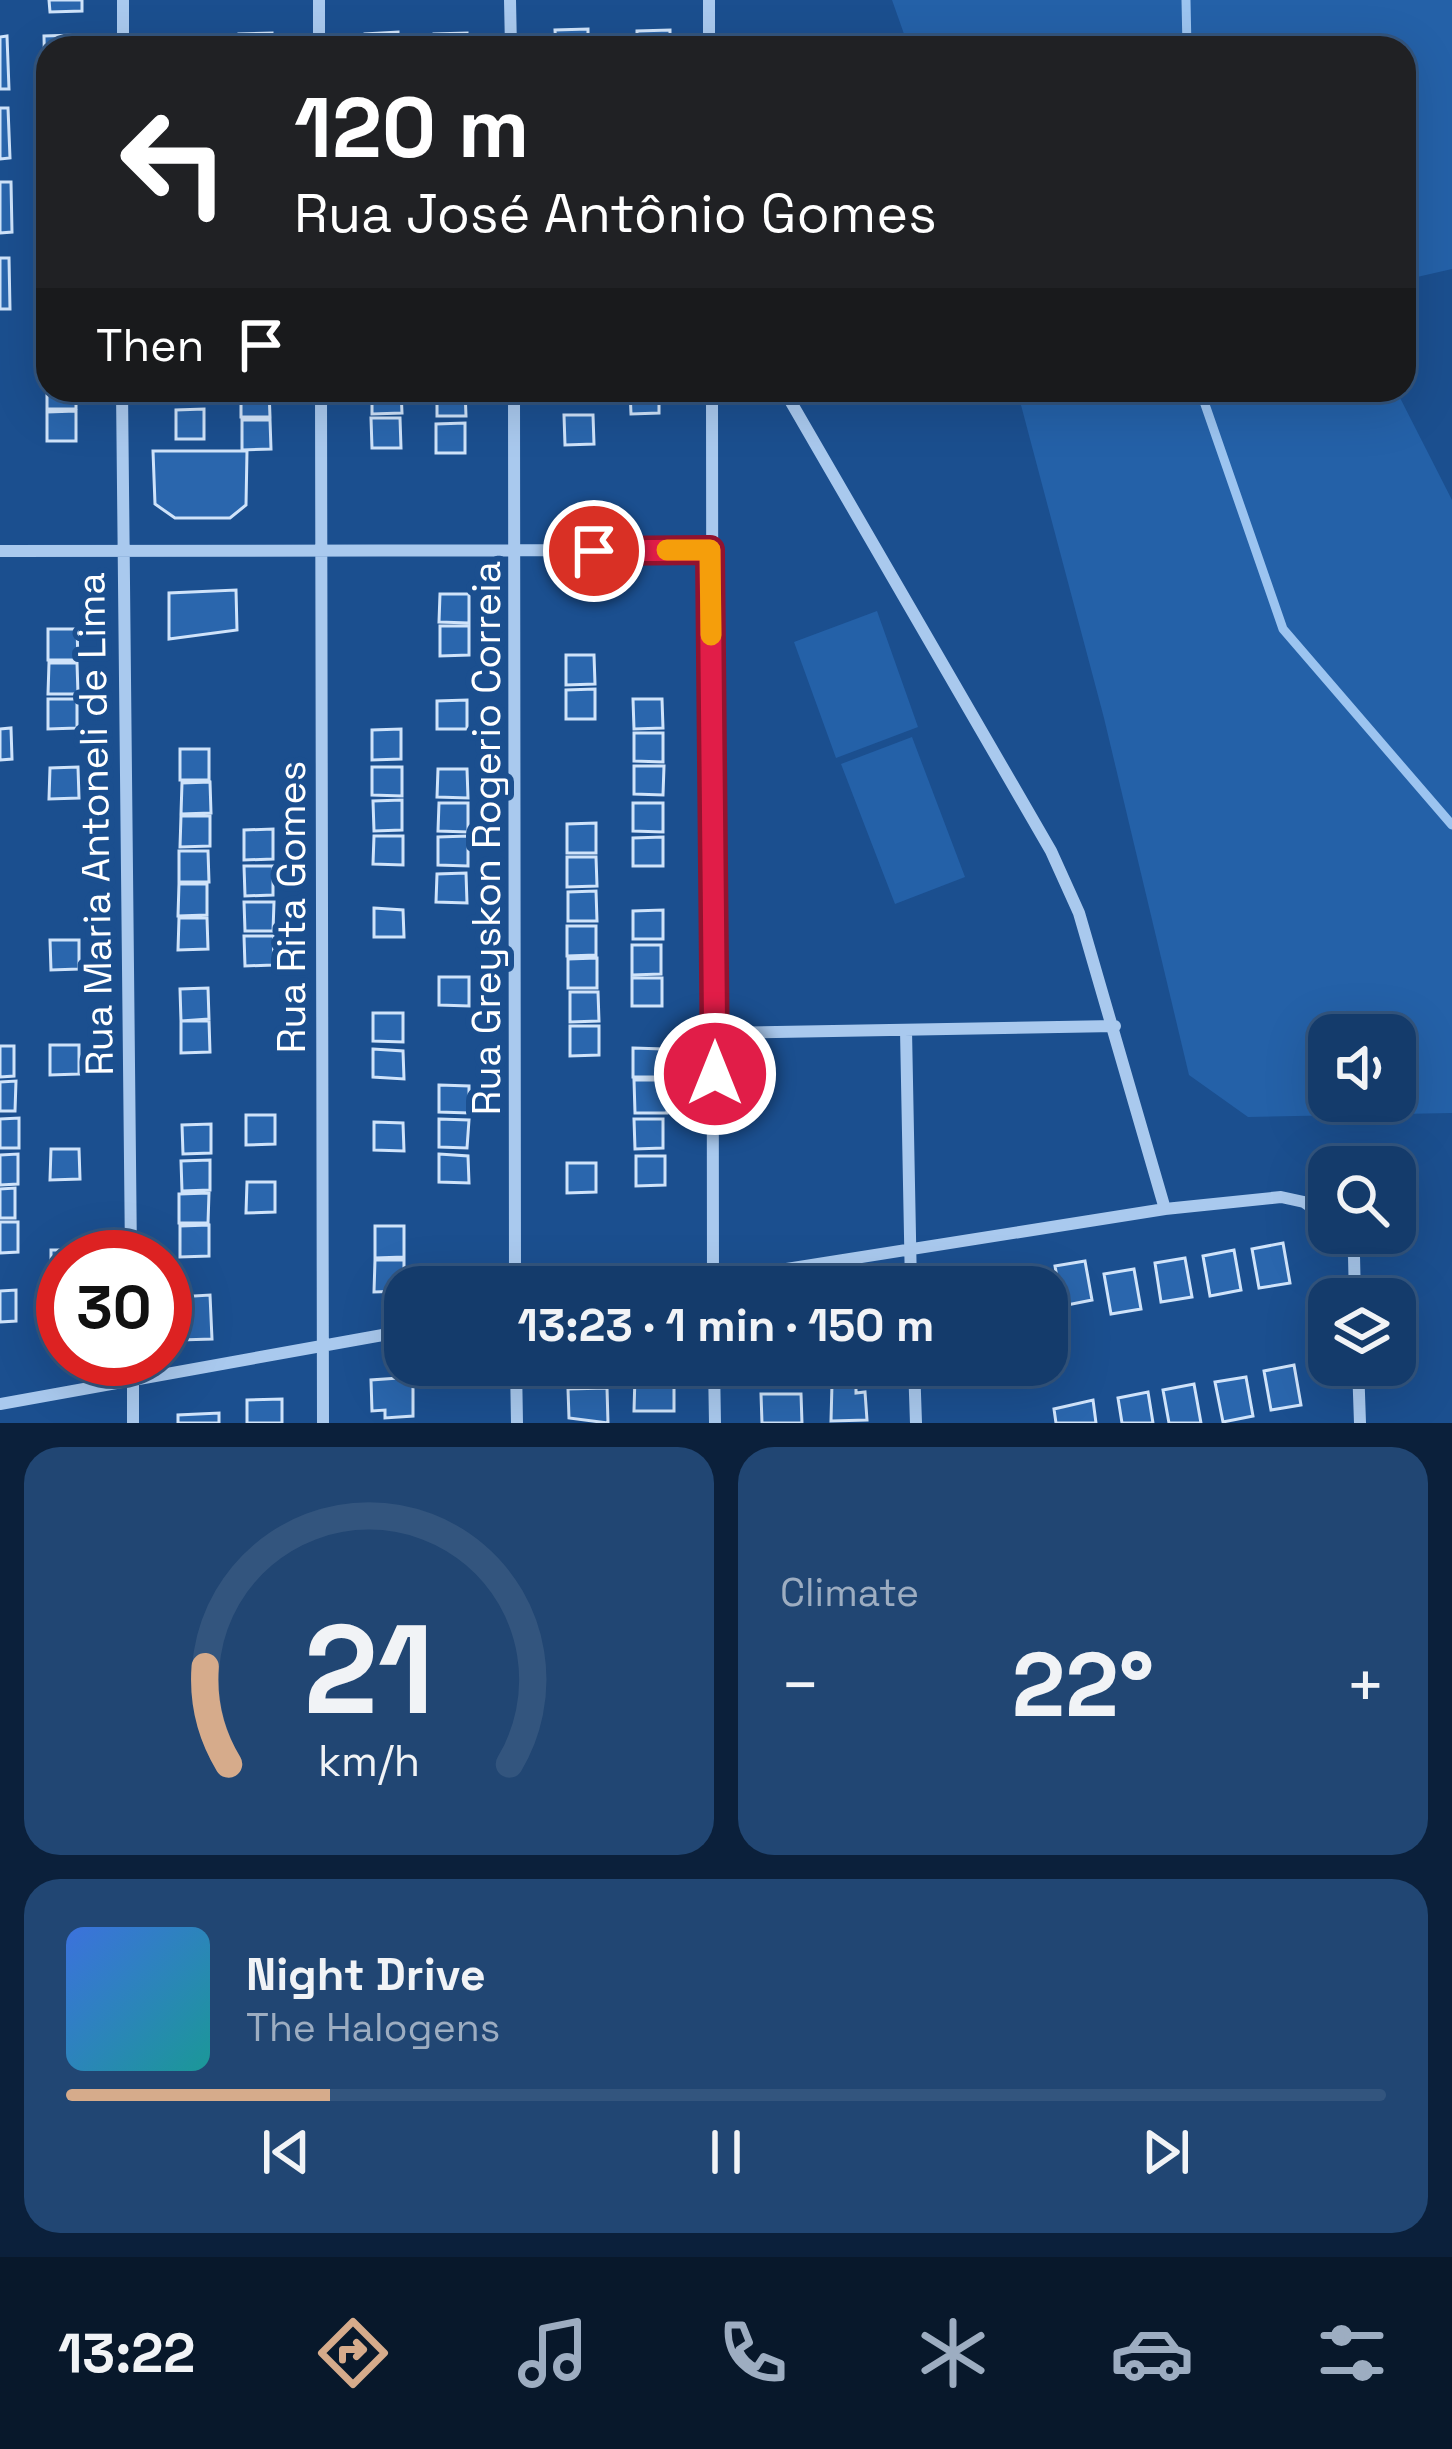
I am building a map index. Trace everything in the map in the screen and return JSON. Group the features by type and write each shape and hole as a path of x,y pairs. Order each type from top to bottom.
{"street":[{"path":"123,0 123,36"},
{"path":"319,0 319,36"},
{"path":"510,0 511,36"},
{"path":"709,0 709,36"},
{"name":"Rua Maria Antoneli de Lima","path":"122,402 131,1230"},
{"name":"Rua Rita Gomes","path":"320,402 323,1423"},
{"name":"Rua Greyskon Rogerio Correia","path":"514,402 515,1266"},
{"path":"712,402 713,1266"},
{"path":"791,402 1051,851 1079,913 1115,1026 1165,1209"},
{"path":"0,551 710,550"},
{"path":"715,1033 1115,1026"},
{"path":"906,1030 910,1266"},
{"path":"809,1266 1165,1209 1281,1197 1308,1205"},
{"path":"192,1368 384,1335"},
{"path":"0,1404 96,1386"},
{"path":"133,1386 133,1423"},
{"path":"516,1386 517,1423"},
{"path":"714,1386 715,1423"},
{"path":"915,1386 916,1423"},
{"path":"1359,1386 1360,1423"}],"shaded area":[{"path":"892,0 1452,0 1452,269 1416,277 1416,36 905,36"},
{"path":"1020,402 1402,402 1452,500 1452,1113 1416,1114 1416,1014 1308,1014 1308,1116 1248,1117 1189,1075 1104,718"},
{"path":"877,611 918,727 836,758 794,642"},
{"path":"912,737 965,877 895,904 841,764"}],"building":[{"path":"49,0 82,0 82,11 50,12"},
{"path":"588,29 588,36 555,36 555,30"},
{"path":"670,30 670,36 637,36 637,31"},
{"path":"398,32 398,36 365,36"},
{"path":"7,36 9,89 0,89 0,37"},
{"path":"0,108 8,108 10,158 0,159"},
{"path":"0,182 11,182 12,232 0,233"},
{"path":"0,258 9,258 10,309 0,309"},
{"path":"47,402 76,402 76,409 47,409"},
{"path":"241,402 269,402 270,417 241,417"},
{"path":"372,402 402,402 402,413 372,414"},
{"path":"437,402 465,402 466,416 437,416"},
{"path":"630,402 659,402 659,413 631,414"},
{"path":"204,409 204,439 176,439 176,410"},
{"path":"76,411 76,441 47,441 47,412"},
{"path":"564,415 593,415 594,444 565,445"},
{"path":"371,418 400,418 401,448 372,448"},
{"path":"242,420 270,420 271,449 242,450"},
{"path":"465,423 465,453 436,453 436,424"},
{"path":"153,451 247,451 246,505 230,518 175,518 155,504"},
{"path":"236,590 237,630 169,639 169,593"},
{"path":"440,594 469,594 469,623 439,622"},
{"path":"440,626 469,626 469,655 440,656"},
{"path":"48,629 77,629 78,660 48,660"},
{"path":"566,655 594,655 595,684 566,685"},
{"path":"49,663 77,663 78,694 48,694"},
{"path":"595,689 595,719 566,719 566,690"},
{"path":"48,699 77,699 77,728 48,729"},
{"path":"633,699 662,699 663,728 634,729"},
{"path":"467,700 467,729 437,729 437,701"},
{"path":"11,728 12,759 0,760 0,729"},
{"path":"401,729 401,759 372,760 372,730"},
{"path":"634,733 663,733 663,762 634,761"},
{"path":"180,749 209,749 209,780 180,780"},
{"path":"634,766 664,766 663,795 634,794"},
{"path":"78,767 79,798 49,799 50,768"},
{"path":"372,767 402,767 402,796 372,795"},
{"path":"438,769 467,769 468,798 437,797"},
{"path":"210,782 211,813 181,814 182,783"},
{"path":"402,800 402,830 374,831 373,801"},
{"path":"439,803 468,803 468,832 438,831"},
{"path":"633,803 663,803 663,832 633,831"},
{"path":"181,816 210,816 210,846 180,847"},
{"path":"596,823 596,853 567,853 567,824"},
{"path":"273,829 273,859 244,860 244,830"},
{"path":"374,836 403,836 403,865 373,864"},
{"path":"468,836 468,866 438,865 438,837"},
{"path":"663,837 663,866 633,866 633,838"},
{"path":"179,851 208,851 209,882 179,882"},
{"path":"567,857 596,857 597,886 567,887"},
{"path":"244,866 273,866 273,895 245,896"},
{"path":"466,873 467,903 436,902 437,874"},
{"path":"179,884 207,884 207,915 178,916"},
{"path":"596,891 597,921 568,921 568,892"},
{"path":"244,902 274,902 273,931 245,931"},
{"path":"374,908 403,910 404,937 374,937"},
{"path":"663,910 663,939 633,939 633,911"},
{"path":"179,918 207,918 208,949 178,950"},
{"path":"567,926 596,926 596,955 567,956"},
{"path":"244,936 274,936 273,965 245,966"},
{"path":"50,940 79,940 79,969 51,970"},
{"path":"632,945 661,945 661,974 632,975"},
{"path":"597,958 597,988 568,988 568,959"},
{"path":"439,977 469,977 469,1006 439,1005"},
{"path":"632,978 662,978 662,1006 632,1006"},
{"path":"208,988 209,1019 181,1021 180,989"},
{"path":"570,992 598,992 599,1021 570,1022"},
{"path":"373,1013 403,1013 403,1042 373,1041"},
{"path":"181,1021 209,1021 210,1052 181,1053"},
{"path":"570,1026 599,1026 599,1055 570,1056"},
{"path":"50,1045 79,1045 79,1074 50,1075"},
{"path":"0,1046 14,1046 14,1076 0,1077"},
{"path":"633,1048 663,1049 663,1077 633,1077"},
{"path":"373,1049 403,1051 404,1079 373,1077"},
{"path":"634,1080 667,1080 667,1113 635,1113"},
{"path":"16,1081 15,1111 0,1111 0,1082"},
{"path":"439,1085 469,1086 469,1113 439,1112"},
{"path":"246,1115 275,1115 275,1144 246,1145"},
{"path":"19,1118 19,1148 0,1148 0,1119"},
{"path":"439,1119 469,1120 467,1148 439,1147"},
{"path":"634,1119 663,1119 663,1148 635,1149"},
{"path":"374,1122 403,1123 404,1151 374,1150"},
{"path":"211,1124 211,1153 183,1154 182,1125"},
{"path":"51,1149 79,1149 80,1179 50,1180"},
{"path":"18,1154 18,1184 0,1185 0,1155"},
{"path":"439,1154 468,1156 469,1183 439,1182"},
{"path":"636,1156 665,1156 665,1185 636,1186"},
{"path":"210,1160 210,1190 182,1191 181,1161"},
{"path":"567,1163 596,1163 596,1192 567,1193"},
{"path":"247,1182 275,1182 275,1212 246,1213"},
{"path":"15,1188 15,1218 0,1218 0,1189"},
{"path":"209,1193 208,1223 179,1223 179,1194"},
{"path":"0,1222 18,1222 18,1252 0,1253"},
{"path":"209,1225 209,1256 192,1257 192,1230 180,1230 180,1226"},
{"path":"375,1226 404,1226 404,1257 375,1258"},
{"path":"1283,1243 1290,1283 1259,1288 1252,1249"},
{"path":"1234,1250 1241,1290 1210,1296 1203,1256"},
{"path":"1185,1258 1192,1297 1161,1302 1155,1263"},
{"path":"375,1260 404,1260 404,1266 384,1266 384,1292 374,1292"},
{"path":"1085,1261 1092,1300 1068,1305 1068,1266 1055,1266"},
{"path":"1134,1269 1141,1309 1111,1314 1104,1274"},
{"path":"16,1290 16,1321 0,1322 0,1291"},
{"path":"210,1295 212,1339 192,1340 192,1296"},
{"path":"1294,1365 1301,1405 1271,1410 1264,1371"},
{"path":"1246,1377 1253,1416 1223,1422 1215,1382"},
{"path":"384,1379 384,1386 413,1386 413,1416 385,1418 385,1410 372,1411 371,1380"},
{"path":"1194,1384 1201,1423 1169,1423 1163,1390"},
{"path":"635,1386 674,1386 674,1411 634,1411"},
{"path":"832,1386 856,1386 856,1393 865,1392 867,1420 831,1421"},
{"path":"607,1388 608,1423 569,1418 568,1389"},
{"path":"1148,1392 1153,1423 1122,1423 1118,1398"},
{"path":"761,1394 801,1394 802,1423 762,1423"},
{"path":"282,1399 282,1423 247,1423 247,1400"},
{"path":"1093,1400 1096,1423 1056,1423 1054,1409"},
{"path":"219,1413 219,1423 178,1423 178,1415"}],"waterway":[{"path":"1186,0 1187,36"},
{"path":"1204,402 1283,629 1452,825"}],"slow traffic":[{"path":"667,550 710,550 711,635"}],"route":[{"path":"594,551 710,550 715,1074"}]}
